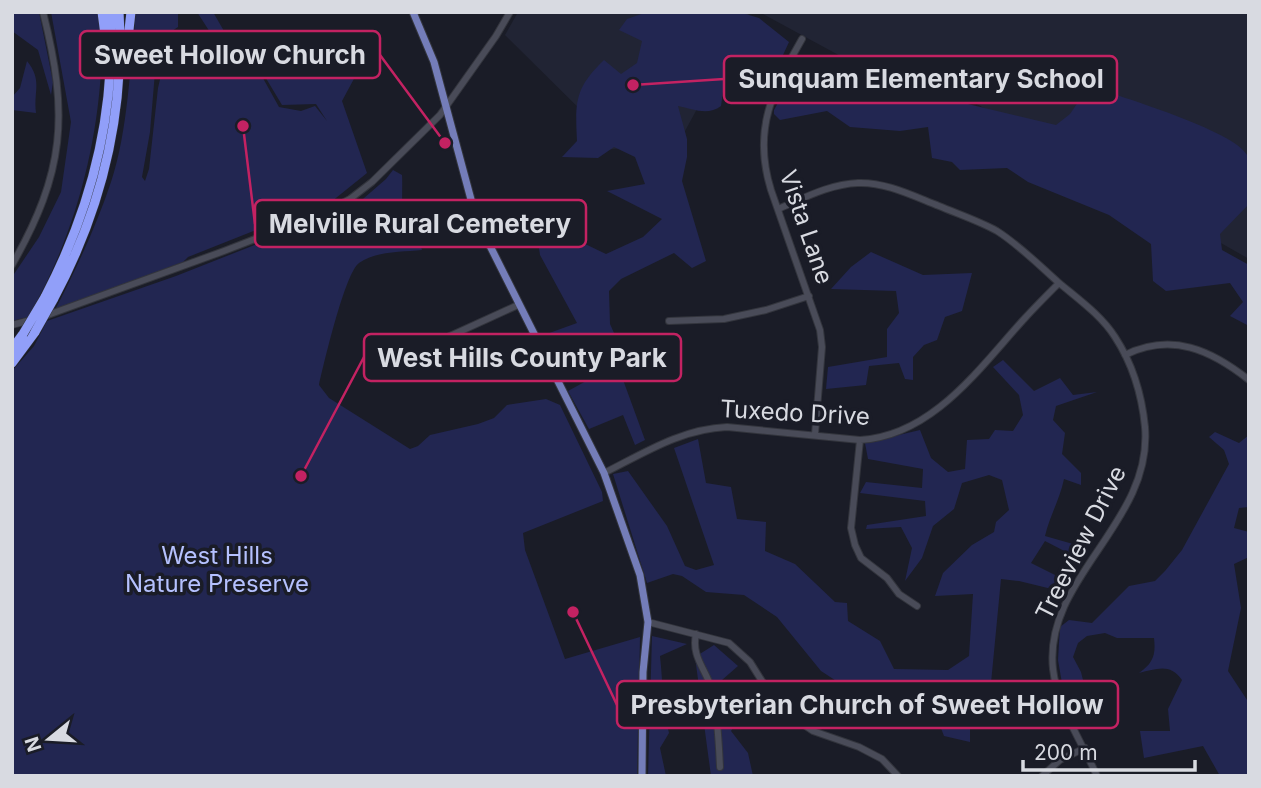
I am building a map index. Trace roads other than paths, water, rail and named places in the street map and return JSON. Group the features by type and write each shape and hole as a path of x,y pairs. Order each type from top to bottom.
{"highway":[{"path":"102,12 109,90"},
{"path":"12,363 35,332 86,201 102,141 109,90 110,12"},
{"path":"12,349 74,260 89,222 107,160 114,120 119,77 119,12"},
{"path":"114,120 123,90 131,12"}],"main road":[{"path":"413,12 434,62 476,218 604,473 640,575 648,622 643,672 642,776"}],"street":[{"path":"12,265 44,201 60,134 57,78 43,12"},
{"path":"12,325 57,313 138,284 339,206 372,182 447,107 510,12"},
{"name":"Vista Lane","path":"802,39 776,85 764,129 763,151 765,171 809,296 822,347 815,435"},
{"name":"Treeview Drive","path":"778,209 841,184 879,185 905,192 998,232 1101,320 1125,355 1142,405 1145,428 1140,469 1126,508 1078,580 1060,615 1052,651 1056,688 1097,776"},
{"name":"Tuxedo Drive","path":"604,473 676,437 710,428 860,440 905,429 945,403 985,364 1059,283"},
{"path":"669,321 724,319 755,313 809,296"},
{"path":"401,368 415,352 518,305"},
{"path":"1125,355 1156,344 1182,345 1208,354 1249,380"},
{"path":"860,440 851,528 855,545 861,558 887,578 899,594 917,606"},
{"path":"648,622 729,643 744,654 785,712 813,731 859,747 882,760 898,776"},
{"path":"696,634 696,659 712,693 720,766"},
{"path":"1065,708 1099,702 1112,690"},
{"path":"1042,776 1060,761 1085,748"}],"place":[{"name":"Sunquam Elementary School","path":"633,85"},
{"name":"Melville Rural Cemetery","path":"243,126"},
{"name":"Sweet Hollow Church","path":"445,143"},
{"name":"West Hills County Park","path":"301,476"},
{"name":"Presbyterian Church of Sweet Hollow","path":"573,612"}],"park label":[{"name":"West Hills Nature Preserve","path":"217,570"}]}
